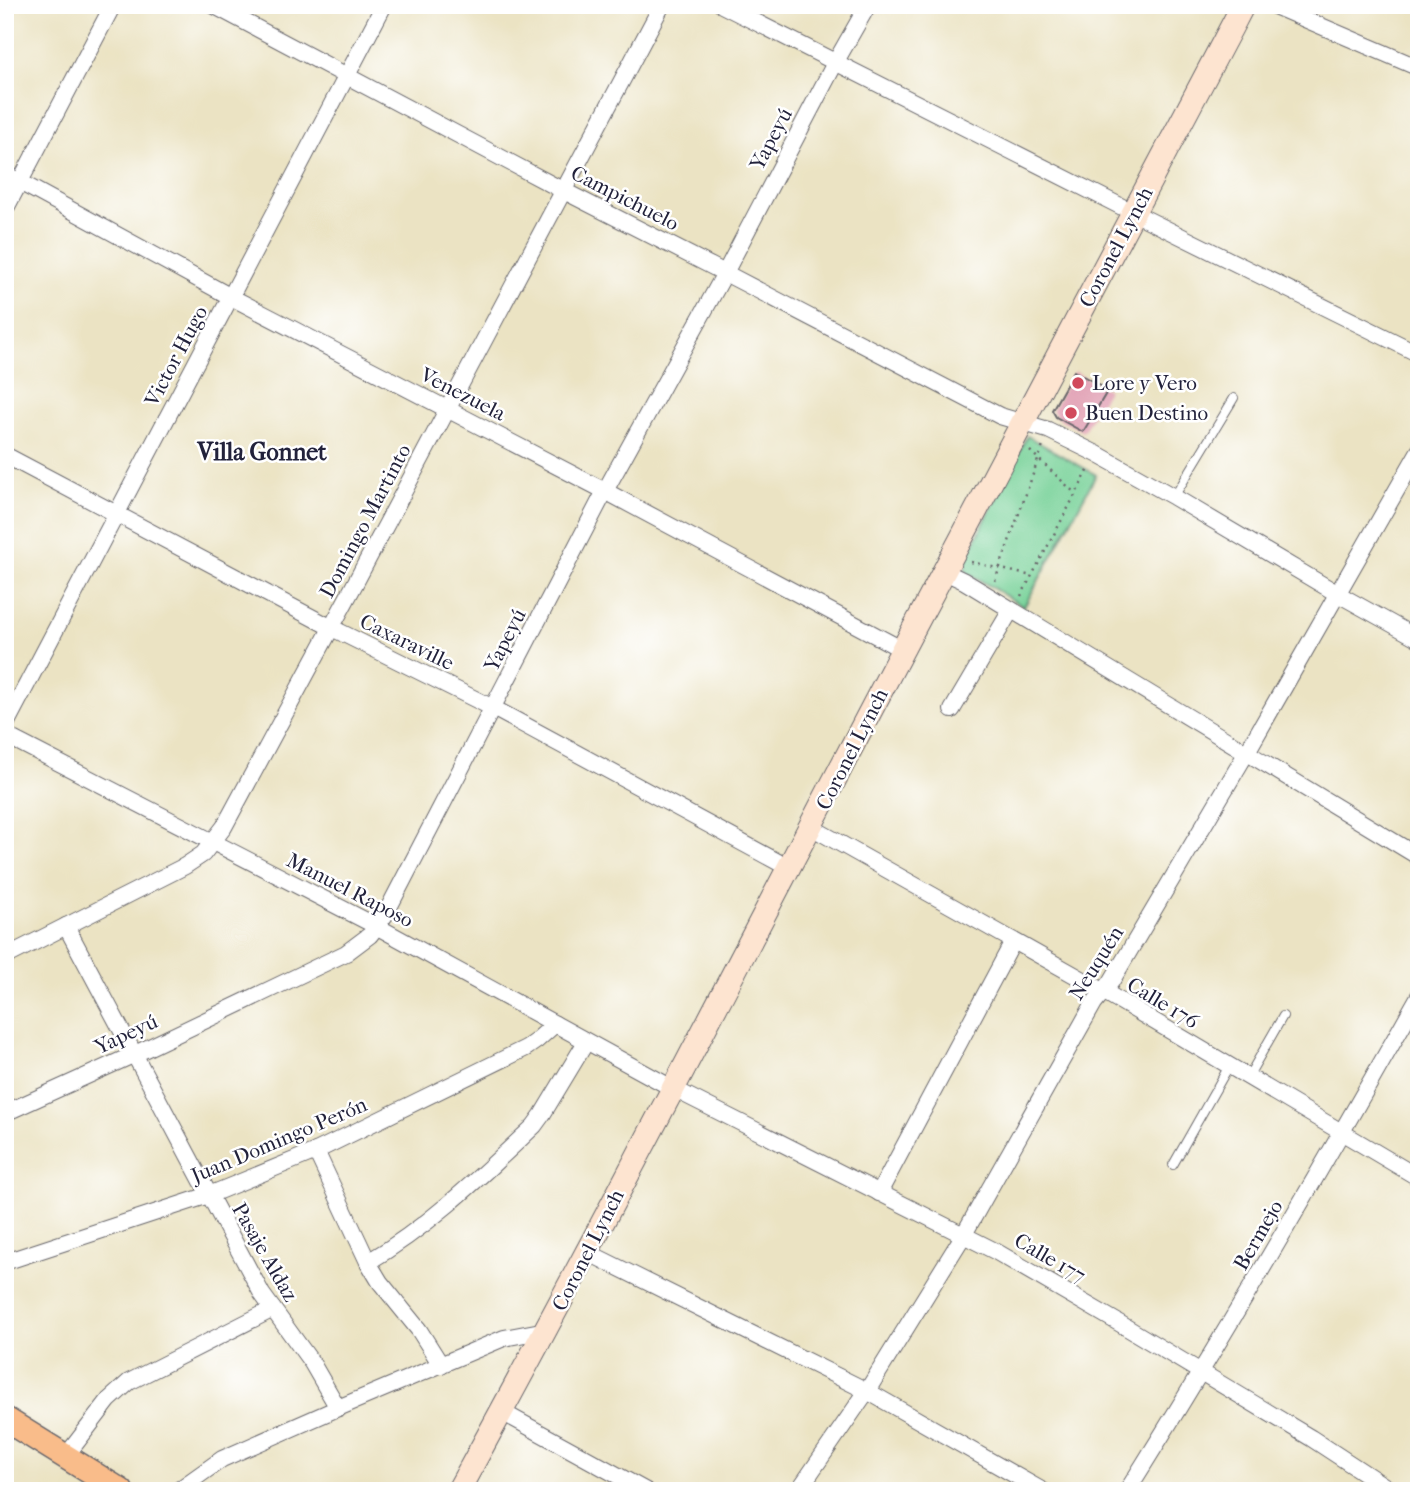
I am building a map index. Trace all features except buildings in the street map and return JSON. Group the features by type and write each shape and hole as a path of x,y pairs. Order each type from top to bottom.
{"main road":[{"name":"Coronel Lynch","path":"458,1491 546,1330 1243,5"},
{"path":"5,1419 121,1491"}],"street":[{"path":"5,210 113,5"},
{"name":"Campichuelo","path":"213,5 564,191 1000,416 1016,433 1048,429 1097,454 1419,639"},
{"name":"Victor Hugo","path":"5,726 384,5"},
{"name":"Domingo Martinto","path":"5,957 185,866 203,854 213,843 332,628 663,5"},
{"path":"722,5 1419,354"},
{"name":"Yapeyú","path":"5,1113 346,953 376,926 605,491 868,5"},
{"path":"1272,5 1419,68"},
{"name":"Venezuela","path":"5,174 231,297 605,491 903,650"},
{"name":"Neuquén","path":"798,1491 867,1391 963,1236 1094,1003 1118,970 1247,752 1419,451"},
{"name":"Caxaraville","path":"5,455 332,628 493,708 789,868"},
{"path":"944,572 1015,607 1419,857"},
{"path":"952,710 1015,607"},
{"name":"Manuel Raposo","path":"5,736 376,926 672,1088"},
{"name":"Calle 176","path":"811,827 1103,991 1419,1178"},
{"name":"Pasaje Aldaz","path":"66,926 262,1294 312,1363 338,1408"},
{"path":"879,1193 1013,942"},
{"name":"Bermejo","path":"1127,1491 1202,1372 1419,996"},
{"name":"Juan Domingo Perón","path":"5,1262 209,1195 316,1151 526,1048 555,1024"},
{"path":"369,1262 393,1248 466,1189 534,1126 586,1042"},
{"name":"Calle 177","path":"672,1088 995,1251 1202,1372 1392,1491"},
{"path":"316,1151 380,1282 419,1330 441,1365"},
{"path":"587,1252 867,1391 1043,1491"},
{"path":"66,1456 109,1400 129,1382 272,1309"},
{"path":"177,1491 222,1460 338,1408 504,1338 546,1330"},
{"path":"502,1412 646,1491"}],"lane":[{"path":"1174,497 1234,398"},
{"path":"1248,1077 1283,1016"},
{"path":"1173,1165 1229,1066"}],"path":[{"path":"993,588 1048,429"},
{"path":"1016,433 1029,451 1076,494"},
{"path":"1015,607 1097,454"},
{"path":"969,567 969,561 1032,576"}],"green space":[{"path":"1027,436 1096,475 1024,607 965,571 967,557"}],"place":[{"name":"Lore y Vero","path":"1078,383"},
{"name":"Buen Destino","path":"1071,413"}],"district":[{"name":"Villa Gonnet","path":"262,452"}]}
